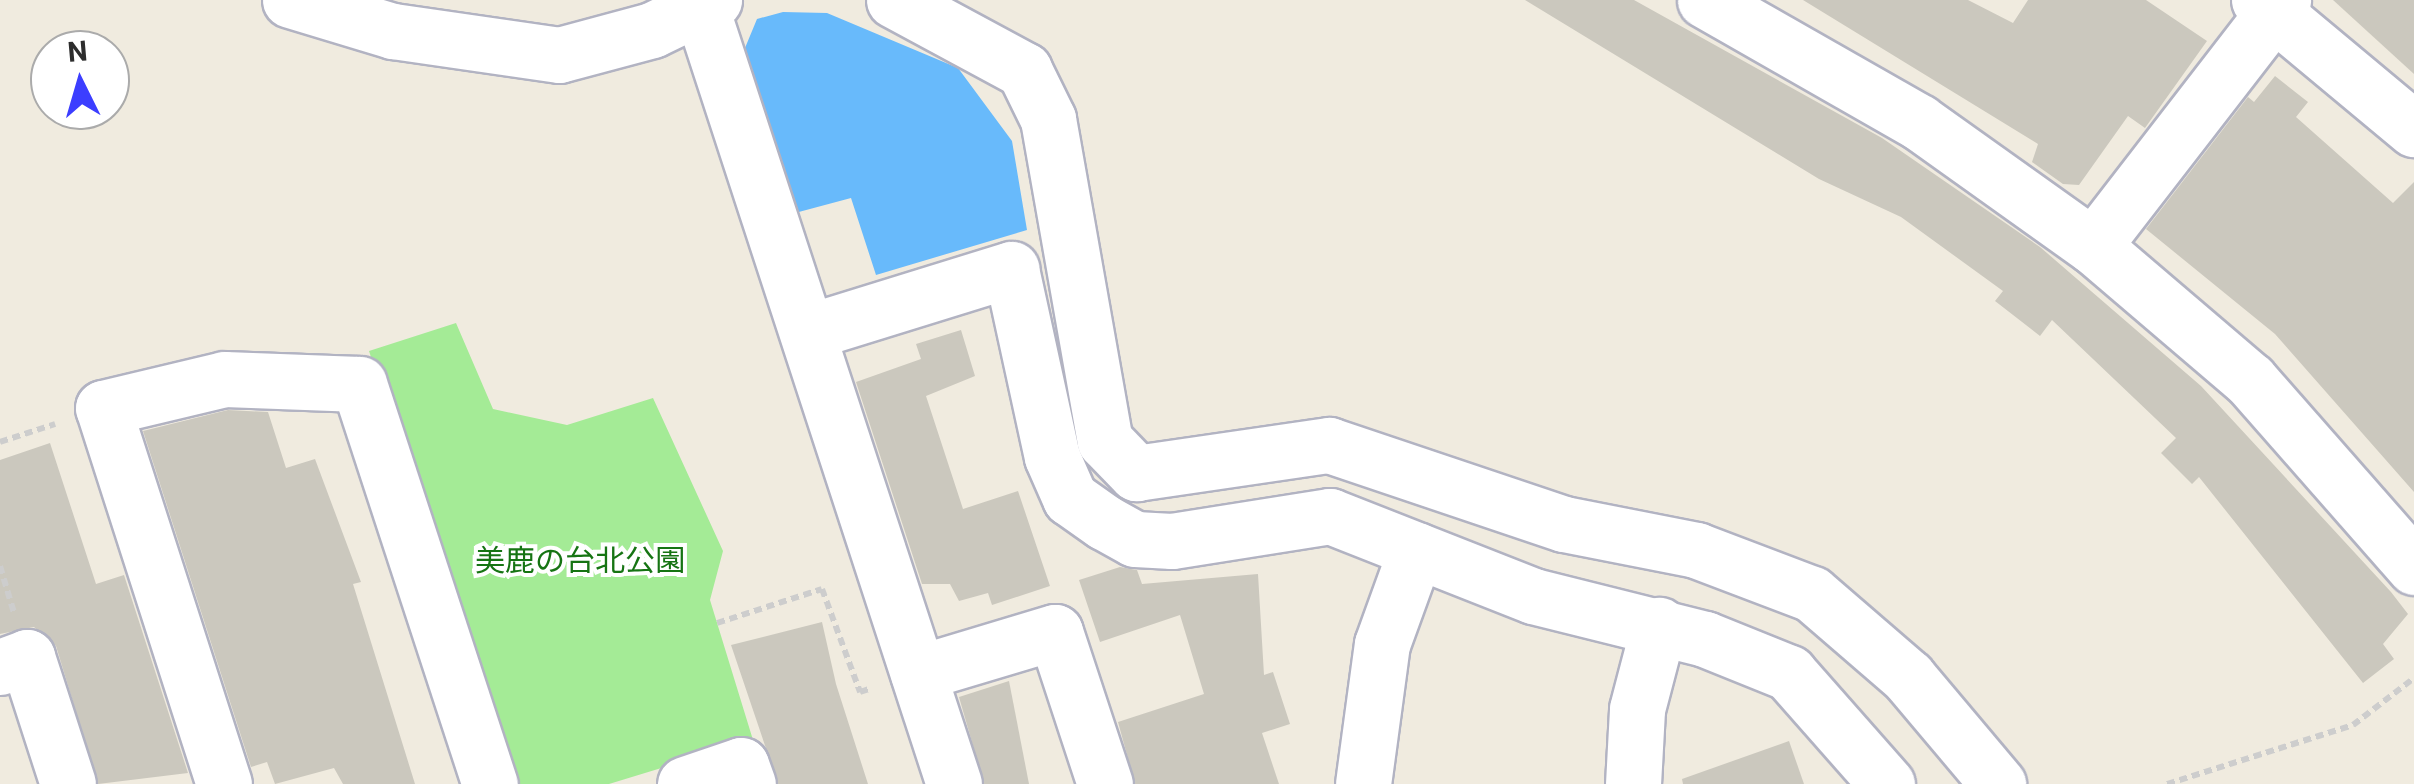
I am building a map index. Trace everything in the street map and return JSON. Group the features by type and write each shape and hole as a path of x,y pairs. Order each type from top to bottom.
{"street":[{"path":"290,0 393,31 559,55 652,30 707,2 808,332 954,784"},
{"path":"894,0 1024,70 1048,119 1106,441 1136,474 1328,445 1564,524 1696,550 1812,594 1908,676 1998,784"},
{"path":"1704,0 1919,122 2093,246 2250,380 2414,567"},
{"path":"2093,246 2272,4 2414,129"},
{"path":"808,332 1011,270 1052,457 1070,498 1104,522 1135,539 1172,541 1330,516 1533,596 1659,625 1788,673 1887,784"},
{"path":"224,784 104,408 224,379 360,384 490,784"},
{"path":"1363,784 1382,644 1416,550"},
{"path":"1633,784 1637,709 1659,625"},
{"path":"918,672 1055,632 1105,784"},
{"path":"0,666 27,657 68,784"},
{"path":"685,784 741,765 748,784"}],"path":[{"path":"717,623 822,588 860,692 918,672"},
{"path":"2167,784 2353,724 2414,678"}],"green space":[{"name":"美鹿の台北公園","path":"456,323 493,409 567,425 653,398 723,551 710,600 753,740 609,784 512,784 369,351"}],"water":[{"path":"783,12 827,13 958,68 1012,141 1027,230 876,275 851,198 795,213 740,60 757,19"}],"building":[{"path":"1525,0 1634,0 1882,138 2040,247 2201,386 2391,592 2408,614 2383,644 2394,659 2363,683 2199,477 2192,484 2161,453 2176,438 2052,320 2040,336 1995,301 2003,291 1901,217 1819,179"},
{"path":"1803,0 1968,0 2013,23 2028,0 2146,0 2207,41 2145,128 2128,116 2079,185 2063,184 2032,162 2038,144"},
{"path":"2333,0 2414,0 2414,74"},
{"path":"2275,76 2308,102 2296,117 2393,203 2414,182 2414,492 2275,334 2146,229 2248,97 2254,102"},
{"path":"961,330 975,376 926,396 963,509 1018,491 1050,586 992,605 988,593 959,601 950,584 922,584 856,382 921,359 916,344"},
{"path":"228,410 268,412 286,468 315,459 361,582 353,584 415,784 343,784 334,768 275,784 267,762 251,767 143,431"},
{"path":"50,443 96,584 124,575 188,773 98,784 56,646 34,627 0,634 0,460"},
{"path":"1120,567 1137,570 1142,584 1258,574 1264,675 1273,672 1290,724 1262,733 1279,784 1135,784 1118,722 1204,694 1180,615 1100,642 1079,580"},
{"path":"822,622 836,684 868,784 778,784 731,645"},
{"path":"1009,681 1029,784 984,784 959,697"},
{"path":"1789,741 1804,784 1683,784 1682,779"}]}
